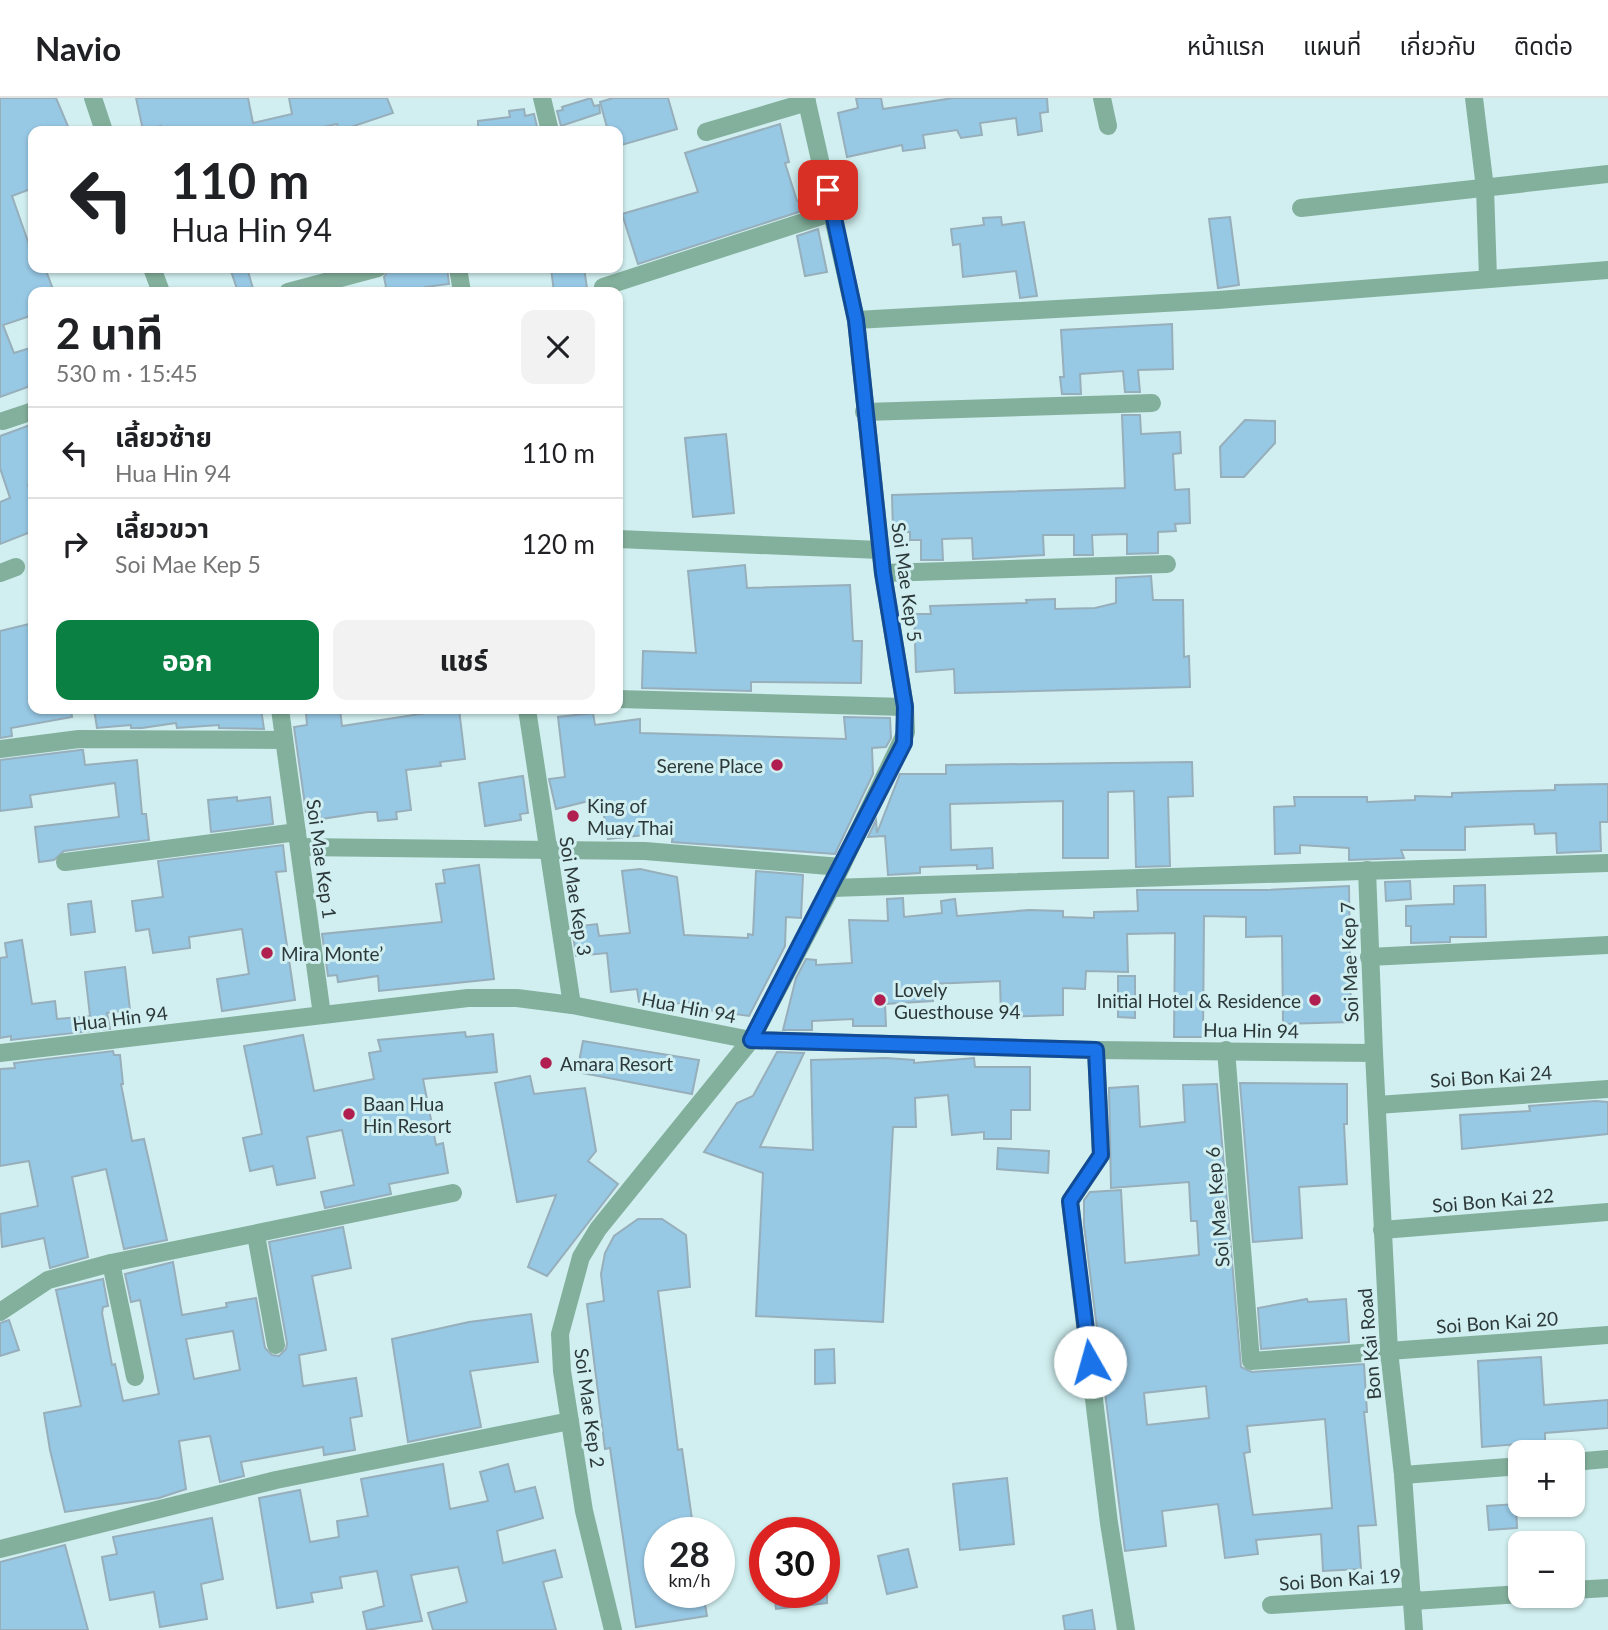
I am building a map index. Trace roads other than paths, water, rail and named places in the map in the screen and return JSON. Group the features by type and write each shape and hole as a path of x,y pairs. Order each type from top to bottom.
{"street":[{"path":"93,98 102,126"},
{"path":"542,98 549,126"},
{"path":"1102,98 1108,127"},
{"path":"1474,98 1485,187 1488,278"},
{"path":"706,132 807,100"},
{"name":"Soi Mae Kep 5","path":"751,1040 904,743 905,707 880,550 856,320 807,100"},
{"path":"1301,208 1608,174"},
{"path":"603,287 834,212"},
{"path":"856,320 1218,300 1608,271"},
{"path":"307,287 359,273"},
{"path":"864,412 1152,403"},
{"path":"3,421 28,413"},
{"path":"623,539 880,550"},
{"path":"883,573 1167,564"},
{"path":"623,699 905,707"},
{"name":"Soi Mae Kep 1","path":"281,714 322,1015"},
{"name":"Soi Mae Kep 3","path":"528,714 572,1005"},
{"path":"0,749 79,739 284,740"},
{"path":"65,862 298,840 645,851 841,867"},
{"path":"831,888 1608,863"},
{"name":"Soi Mae Kep 7","path":"1367,870 1374,1053"},
{"path":"1369,957 1608,945"},
{"name":"Hua Hin 94","path":"0,1053 468,998 517,998 572,1005 751,1040 1096,1050 1374,1053"},
{"name":"Soi Mae Kep 2","path":"613,1630 584,1511 562,1371 560,1334 581,1257 598,1229 751,1040"},
{"path":"1096,1050 1101,1155 1070,1201 1109,1522 1126,1630"},
{"name":"Soi Mae Kep 6","path":"1226,1050 1251,1361"},
{"name":"Bon Kai Road","path":"1374,1053 1389,1351 1403,1475 1414,1630"},
{"name":"Soi Bon Kai 24","path":"1377,1105 1608,1089"},
{"path":"0,1312 48,1280 111,1263 453,1193"},
{"name":"Soi Bon Kai 22","path":"1382,1230 1608,1212"},
{"path":"256,1235 276,1345"},
{"path":"111,1263 135,1377"},
{"name":"Soi Bon Kai 20","path":"1251,1361 1608,1335"},
{"path":"0,1549 276,1480 570,1421"},
{"path":"1585,1461 1608,1459"},
{"path":"1403,1475 1508,1467"},
{"path":"1585,1589 1608,1588"},
{"name":"Soi Bon Kai 19","path":"1271,1605 1508,1594"}],"place":[{"name":"Serene Place","path":"777,765"},
{"name":"King of Muay Thai","path":"573,816"},
{"name":"Mira Monte’","path":"267,953"},
{"name":"Lovely Guesthouse 94","path":"880,1000"},
{"name":"Initial Hotel & Residence","path":"1315,1000"},
{"name":"Amara Resort","path":"546,1063"},
{"name":"Baan Hua Hin Resort","path":"349,1114"}]}
